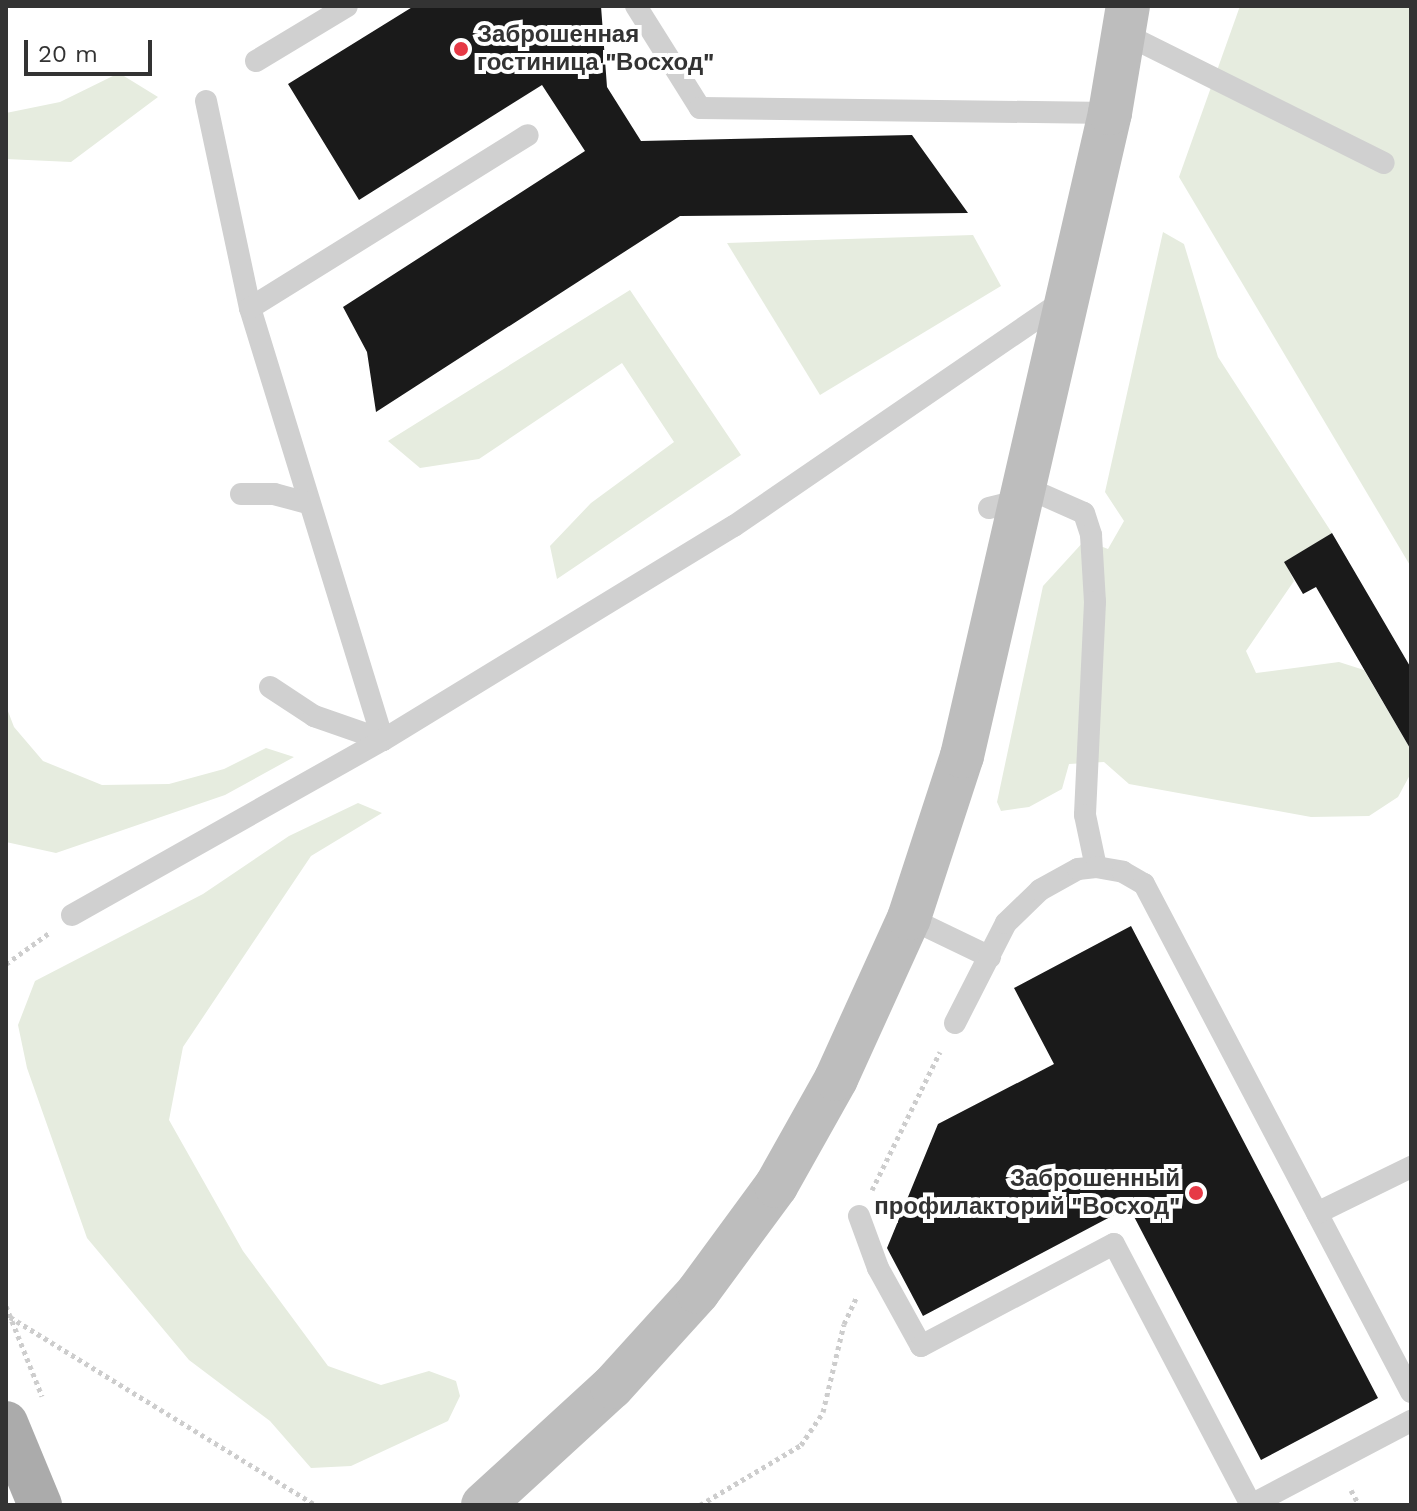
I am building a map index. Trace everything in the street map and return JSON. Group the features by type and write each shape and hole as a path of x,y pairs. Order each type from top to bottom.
{"main road":[{"path":"6,1423 40,1505"}],"street":[{"path":"483,1505 612,1387 698,1292 776,1186 836,1079 909,918 962,756 1012,498 1067,298 1110,113 1126,20"}],"lane":[{"path":"256,61 347,6"},
{"path":"636,6 700,108 1110,113"},
{"path":"1126,20 1384,163"},
{"path":"206,101 250,308 307,503 383,740"},
{"path":"250,308 528,135"},
{"path":"72,915 383,740 734,526 1067,298"},
{"path":"241,494 274,494 307,503"},
{"path":"1012,498 1084,513 1091,535 1095,602 1085,815 1096,867"},
{"path":"270,687 314,716 383,740"},
{"path":"955,1023 1006,923 1040,890 1078,869 1096,867 1123,872 1144,884 1411,1392"},
{"path":"909,918 990,957"},
{"path":"1317,1213 1411,1167"},
{"path":"859,1216 878,1268 921,1346 1114,1244 1251,1505 1411,1421"}],"path":[{"path":"6,964 17,959"},
{"path":"859,1216 955,1023"},
{"path":"700,1505 801,1445 823,1412 844,1324 860,1289 878,1268"},
{"path":"10,1317 315,1505"}],"shaded area":[{"path":"1240,6 1411,6 1411,567 1179,177"},
{"path":"119,73 158,97 71,162 6,159 6,113 60,102"},
{"path":"1163,232 1184,244 1218,357 1332,533 1285,562 1294,581 1246,651 1256,673 1339,662 1364,670 1411,750 1411,773 1398,797 1369,816 1311,817 1129,784 1104,762 1069,764 1062,789 1029,807 1001,811 997,802 1043,586 1085,540 1108,549 1124,521 1105,492"},
{"path":"973,235 1001,286 820,395 727,243"},
{"path":"630,290 741,455 557,579 550,546 591,503 674,442 622,363 479,459 420,468 388,441"},
{"path":"6,706 14,727 43,761 102,785 169,784 224,769 266,748 294,757 225,795 56,853 6,842"},
{"path":"358,803 382,813 311,856 183,1047 169,1120 243,1251 328,1366 381,1385 429,1371 456,1381 460,1396 448,1421 351,1466 311,1468 270,1421 189,1360 87,1238 27,1068 18,1025 35,981 203,894 289,836"}],"building":[{"path":"414,6 601,6 607,87 641,141 912,135 968,213 680,216 376,412 367,352 343,307 585,151 542,85 359,200 288,84"},
{"path":"1332,533 1411,668 1411,750 1316,587 1303,594 1284,562"},
{"path":"1131,926 1378,1398 1261,1460 1129,1207 923,1316 887,1248 938,1124 1054,1064 1014,988"}],"place":[{"name":"Заброшенная гостиница \"Восход\"","path":"461,49"},
{"name":"Заброшенный профилакторий \"Восход\"","path":"1196,1193"}]}
